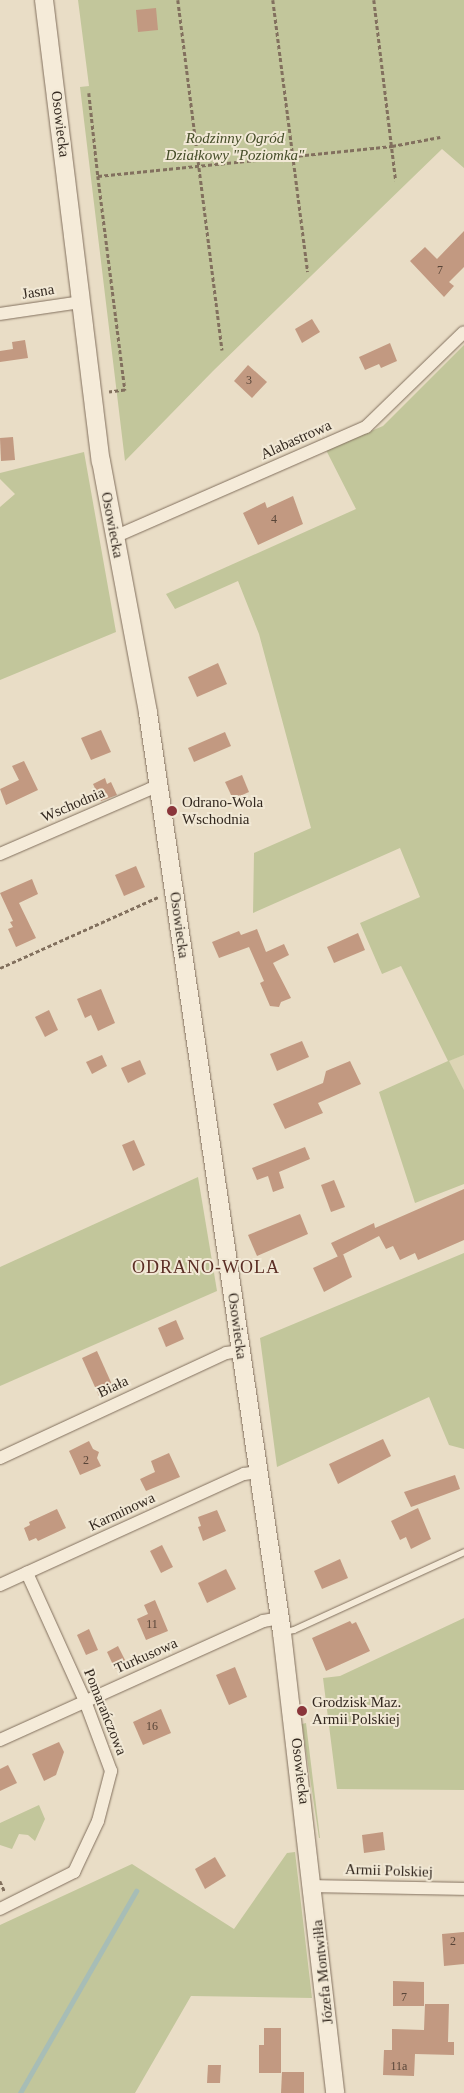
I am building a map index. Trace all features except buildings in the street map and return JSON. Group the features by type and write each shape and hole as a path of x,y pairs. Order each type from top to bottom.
{"street":[{"name":"Osowiecka","path":"44,0 101,461 159,788 281,1625 310,1850"},
{"name":"Jasna","path":"0,314 81,302"},
{"name":"Alabastrowa","path":"114,537 366,427 464,332"},
{"name":"Wschodnia","path":"0,854 150,789 159,788"},
{"name":"Biała","path":"0,1458 226,1353 241,1351"},
{"name":"Karminowa","path":"0,1585 244,1474 258,1472"},
{"name":"Pomarańczowa","path":"0,1909 74,1872 98,1821 111,1771 85,1701 27,1573"},
{"name":"Turkusowa","path":"0,1740 263,1621 281,1625"},
{"name":"Józefa Montwiłła","path":"310,1850 335,2093"},
{"name":"Armii Polskiej","path":"314,1886 464,1889"}],"lane":[{"path":"281,1625 294,1630 464,1552"}],"path":[{"path":"178,0 222,350"},
{"path":"273,0 308,272"},
{"path":"374,0 396,181"},
{"path":"89,93 125,390 102,393"},
{"path":"98,176 198,165 293,158 392,146 440,137"},
{"path":"0,968 165,894 174,893"},
{"path":"0,1881 7,1896"}],"shaded area":[{"path":"464,1055 464,1090 448,1061"}],"green space":[{"name":"Rodzinny Ogród Działkowy \"Poziomka\"","path":"78,0 464,0 464,168 442,149 213,371 125,461 80,87 89,86"},
{"path":"464,345 464,1055 449,1061 464,1090 464,1184 415,1203 379,1092 448,1061 401,966 382,974 360,923 420,897 400,848 253,913 254,853 311,828 259,634 238,581 175,609 166,594 356,509 326,450 383,426"},
{"path":"84,452 116,632 0,680 0,507 15,494 0,479 0,473"},
{"path":"198,1177 217,1291 0,1386 0,1267"},
{"path":"464,1253 464,1449 449,1445 429,1397 277,1467 260,1338"},
{"path":"464,1618 464,1790 337,1789 323,1678 340,1676"},
{"path":"306,1723 320,1838 302,1724"},
{"path":"39,1805 45,1819 35,1841 28,1835 19,1834 12,1849 0,1845 0,1823"},
{"path":"295,1852 312,1998 191,1996 135,2093 0,2093 0,1925 132,1864 234,1929 287,1853"}],"waterway":[{"path":"20,2093 136,1891"}],"place":[{"name":"Odrano-Wola Wschodnia","path":"172,811"},
{"name":"Grodzisk Maz. Armii Polskiej","path":"302,1711"}],"district":[{"name":"ODRANO-WOLA","path":"206,1267"}]}
